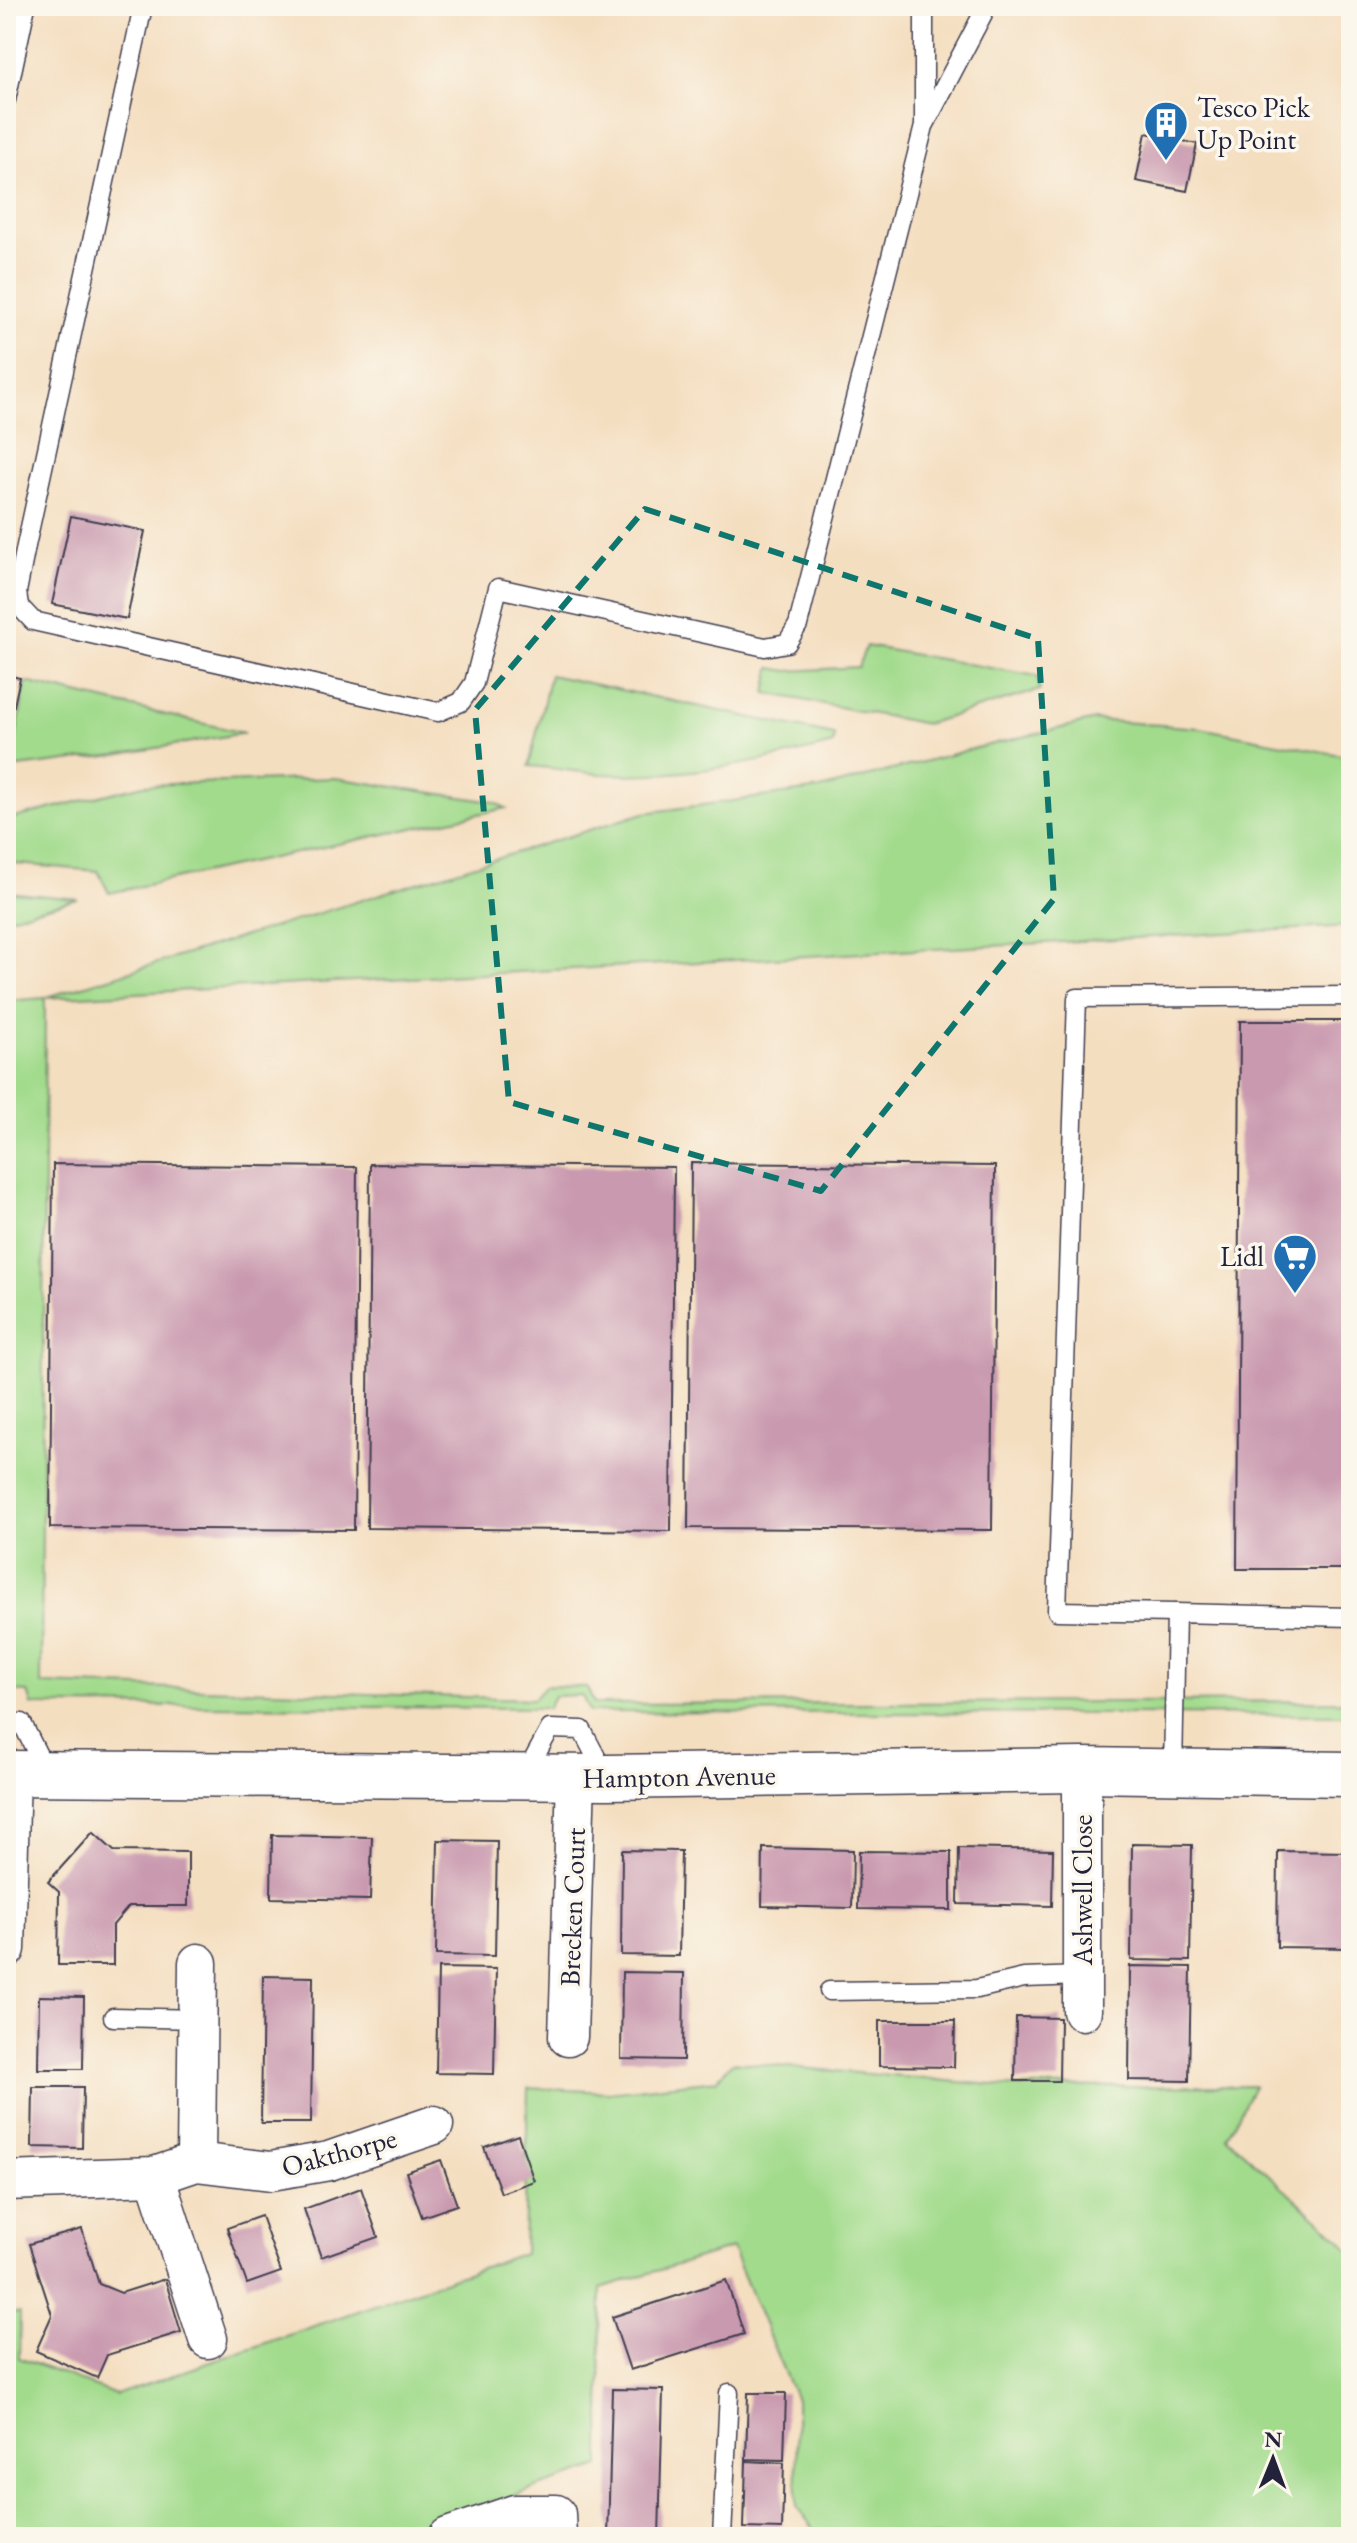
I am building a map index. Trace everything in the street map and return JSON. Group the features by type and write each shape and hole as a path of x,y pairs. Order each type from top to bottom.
{"street":[{"name":"Hampton Avenue","path":"21,1773 591,1777 1082,1770 1351,1774"},
{"name":"Ashwell Close","path":"1082,1770 1082,1993"},
{"path":"6,1949 7,1850 21,1773"},
{"name":"Brecken Court","path":"568,2037 591,1777"},
{"path":"196,2162 198,1963"},
{"name":"Oakthorpe","path":"6,2181 155,2176 196,2162 271,2171 329,2161 434,2125"},
{"path":"155,2176 208,2339"},
{"path":"448,2537 515,2514 556,2526"}],"lane":[{"path":"6,100 26,6"},
{"path":"143,6 26,546 17,592 19,606 33,621 438,712 461,702 474,683 498,588 765,647 787,643 798,625 924,126 987,6"},
{"path":"924,6 924,126"},
{"path":"1351,996 1077,998 1057,1611 1351,1617"},
{"path":"1173,1771 1176,1613"},
{"path":"6,1723 22,1723 21,1773"},
{"path":"829,1991 977,1989 1024,1978 1082,1993"},
{"path":"113,2017 198,2019"},
{"path":"722,2537 729,2393"}],"highlighted area":[{"path":"645,509 1038,639 1054,899 821,1191 509,1102 475,710"}],"green space":[{"path":"866,646 1037,676 1040,690 926,724 766,693 771,668 788,671 858,667"},
{"path":"550,675 834,735 833,744 776,758 690,772 602,774 529,766"},
{"path":"26,682 244,733 116,755 10,768"},
{"path":"1095,720 1200,728 1351,757 1351,926 45,998 41,1684 534,1699 545,1686 587,1687 594,1704 1351,1701 1351,1715 589,1712 582,1695 554,1696 548,1708 32,1705 28,1692 6,1691 6,1001 44,998 644,813 820,789"},
{"path":"335,778 494,802 506,808 109,893 98,871 6,863 6,820 143,785"},
{"path":"6,892 78,899 6,918"},
{"path":"732,2062 1016,2087 1254,2086 1227,2137 1351,2252 1351,2537 820,2537 797,2507 796,2400 732,2248 601,2288 600,2466 392,2537 6,2537 6,2314 20,2313 19,2358 116,2395 524,2253 528,2088 609,2092 716,2080"}],"building":[{"name":"Tesco Pick Up Point","path":"1146,133 1197,144 1187,191 1136,181"},
{"path":"71,516 145,531 127,619 52,604"},
{"path":"6,675 20,678 14,706 6,704"},
{"name":"Lidl","path":"1240,1021 1351,1021 1351,1569 1237,1569"},
{"path":"691,1163 995,1166 992,1530 688,1528"},
{"path":"53,1164 357,1167 354,1530 50,1528"},
{"path":"370,1164 674,1167 671,1531 367,1528"},
{"path":"93,1832 114,1851 188,1852 188,1906 129,1906 113,1925 113,1965 58,1965 59,1892 48,1882"},
{"path":"272,1835 372,1837 370,1900 271,1898"},
{"path":"438,1840 497,1841 495,1956 436,1955"},
{"path":"1132,1844 1192,1845 1190,1961 1131,1960"},
{"path":"763,1848 853,1850 852,1908 762,1906"},
{"path":"959,1848 1053,1850 1052,1906 958,1904"},
{"path":"622,1850 681,1851 679,1956 621,1955"},
{"path":"859,1851 951,1852 951,1910 858,1909"},
{"path":"1278,1851 1351,1852 1351,1948 1277,1947"},
{"path":"1130,1966 1191,1967 1189,2081 1129,2080"},
{"path":"438,1968 496,1969 494,2074 436,2073"},
{"path":"622,1972 684,1973 683,2060 621,2059"},
{"path":"263,1976 313,1977 311,2123 261,2123"},
{"path":"39,1996 84,1997 83,2069 38,2069"},
{"path":"1016,2017 1060,2018 1059,2081 1015,2081"},
{"path":"879,2021 955,2021 954,2067 879,2066"},
{"path":"33,2087 83,2087 82,2148 32,2147"},
{"path":"518,2135 534,2181 501,2193 484,2147"},
{"path":"441,2160 457,2205 422,2217 406,2172"},
{"path":"361,2188 378,2237 321,2257 304,2209"},
{"path":"261,2216 281,2272 247,2284 227,2228"},
{"path":"82,2229 99,2284 121,2293 165,2279 181,2332 107,2355 97,2378 36,2351 52,2315 29,2244"},
{"path":"726,2280 744,2334 630,2370 612,2317"},
{"path":"612,2389 663,2390 659,2537 608,2537"},
{"path":"748,2393 786,2393 784,2460 746,2459"},
{"path":"746,2461 784,2463 782,2529 744,2528"}],"place":[{"name":"Tesco Pick Up Point","path":"1166,162"},
{"name":"Lidl","path":"1295,1295"}]}
